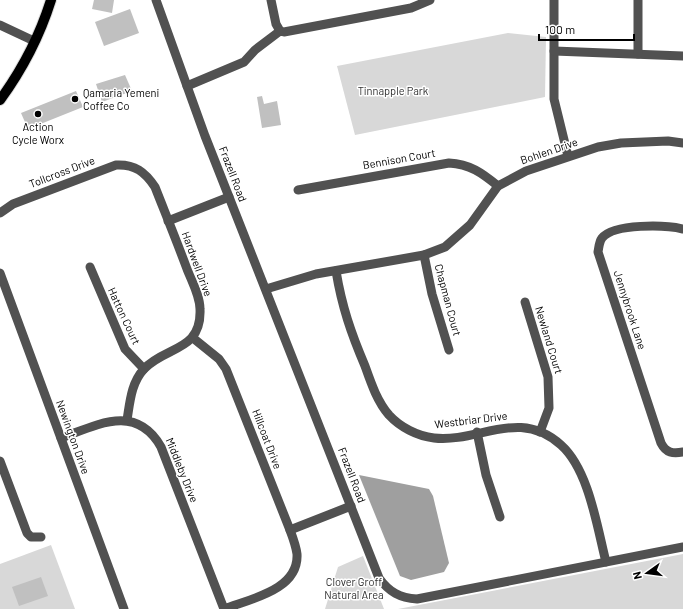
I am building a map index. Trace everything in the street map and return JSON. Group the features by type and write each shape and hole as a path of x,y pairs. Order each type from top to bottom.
{"main road":[{"path":"0,100 15,78 34,42 51,0"}],"street":[{"name":"Frazell Road","path":"156,0 187,86 351,506 380,578 386,587 394,594 405,598 417,599 683,547"},
{"path":"271,0 276,24 280,31"},
{"path":"187,86 244,62 255,50 280,31 284,32 411,8 430,0"},
{"path":"554,0 554,99 568,156"},
{"path":"638,0 638,54"},
{"path":"0,25 34,42"},
{"path":"554,51 683,56"},
{"name":"Bohlen Drive","path":"266,289 310,276 424,255 445,247 470,225 498,186 526,171 568,156 621,143 668,141 683,143"},
{"name":"Bennison Court","path":"298,190 449,163 474,168 498,186"},
{"name":"Tollcross Drive","path":"0,213 13,204 109,167 122,164 136,167"},
{"name":"Hardwell Drive","path":"136,167 148,175 155,187 198,296 200,308 198,328 193,338"},
{"path":"168,221 230,197"},
{"name":"Jennybrook Lane","path":"683,229 660,225 632,227 610,232 603,237 599,244 598,252 661,443 664,449 670,453 683,452"},
{"name":"Chapman Court","path":"424,255 432,294 449,350"},
{"name":"Hatton Court","path":"90,267 125,350 144,369"},
{"name":"Westbriar Drive","path":"336,271 341,299 348,322 374,392 389,415 399,424 411,431 434,438 509,427 535,429 561,445 573,458 580,473 595,520 606,562"},
{"name":"Newington Drive","path":"0,273 124,609"},
{"name":"Newland Court","path":"525,302 548,377 549,408 540,432"},
{"path":"61,438 105,422 127,420 132,388 144,369 152,362 183,346 193,338"},
{"name":"Hillcoat Drive","path":"193,338 219,359 226,370 296,546 296,562 291,575 281,586 224,609"},
{"name":"Middleby Drive","path":"127,420 142,426 155,436 161,447 224,609"},
{"path":"477,432 486,475 500,517"},
{"path":"0,461 27,533 31,537 41,537"},
{"path":"290,530 351,506"}],"green space":[{"name":"Tinnapple Park","path":"508,33 546,37 545,97 355,135 337,66"},
{"path":"51,545 75,609 0,609 0,564"},
{"name":"Clover Groff Natural Area","path":"683,554 683,609 398,609"},
{"name":"Clover Groff Natural Area","path":"363,556 384,609 325,609 338,567"}],"shaded area":[{"path":"359,475 429,489 433,496 449,563 444,572 411,580 400,576"}],"building":[{"path":"94,0 114,0 112,13 92,9"},
{"path":"130,9 139,33 104,46 95,22"},
{"path":"125,75 132,91 102,102 96,84"},
{"path":"76,91 83,107 28,129 21,113"},
{"path":"262,96 264,104 277,101 281,125 262,128 257,97"},
{"path":"41,577 48,596 19,606 12,587"}],"place":[{"name":"Qamaria Yemeni Coffee Co","path":"75,99"},
{"name":"Action Cycle Worx","path":"38,114"}]}
